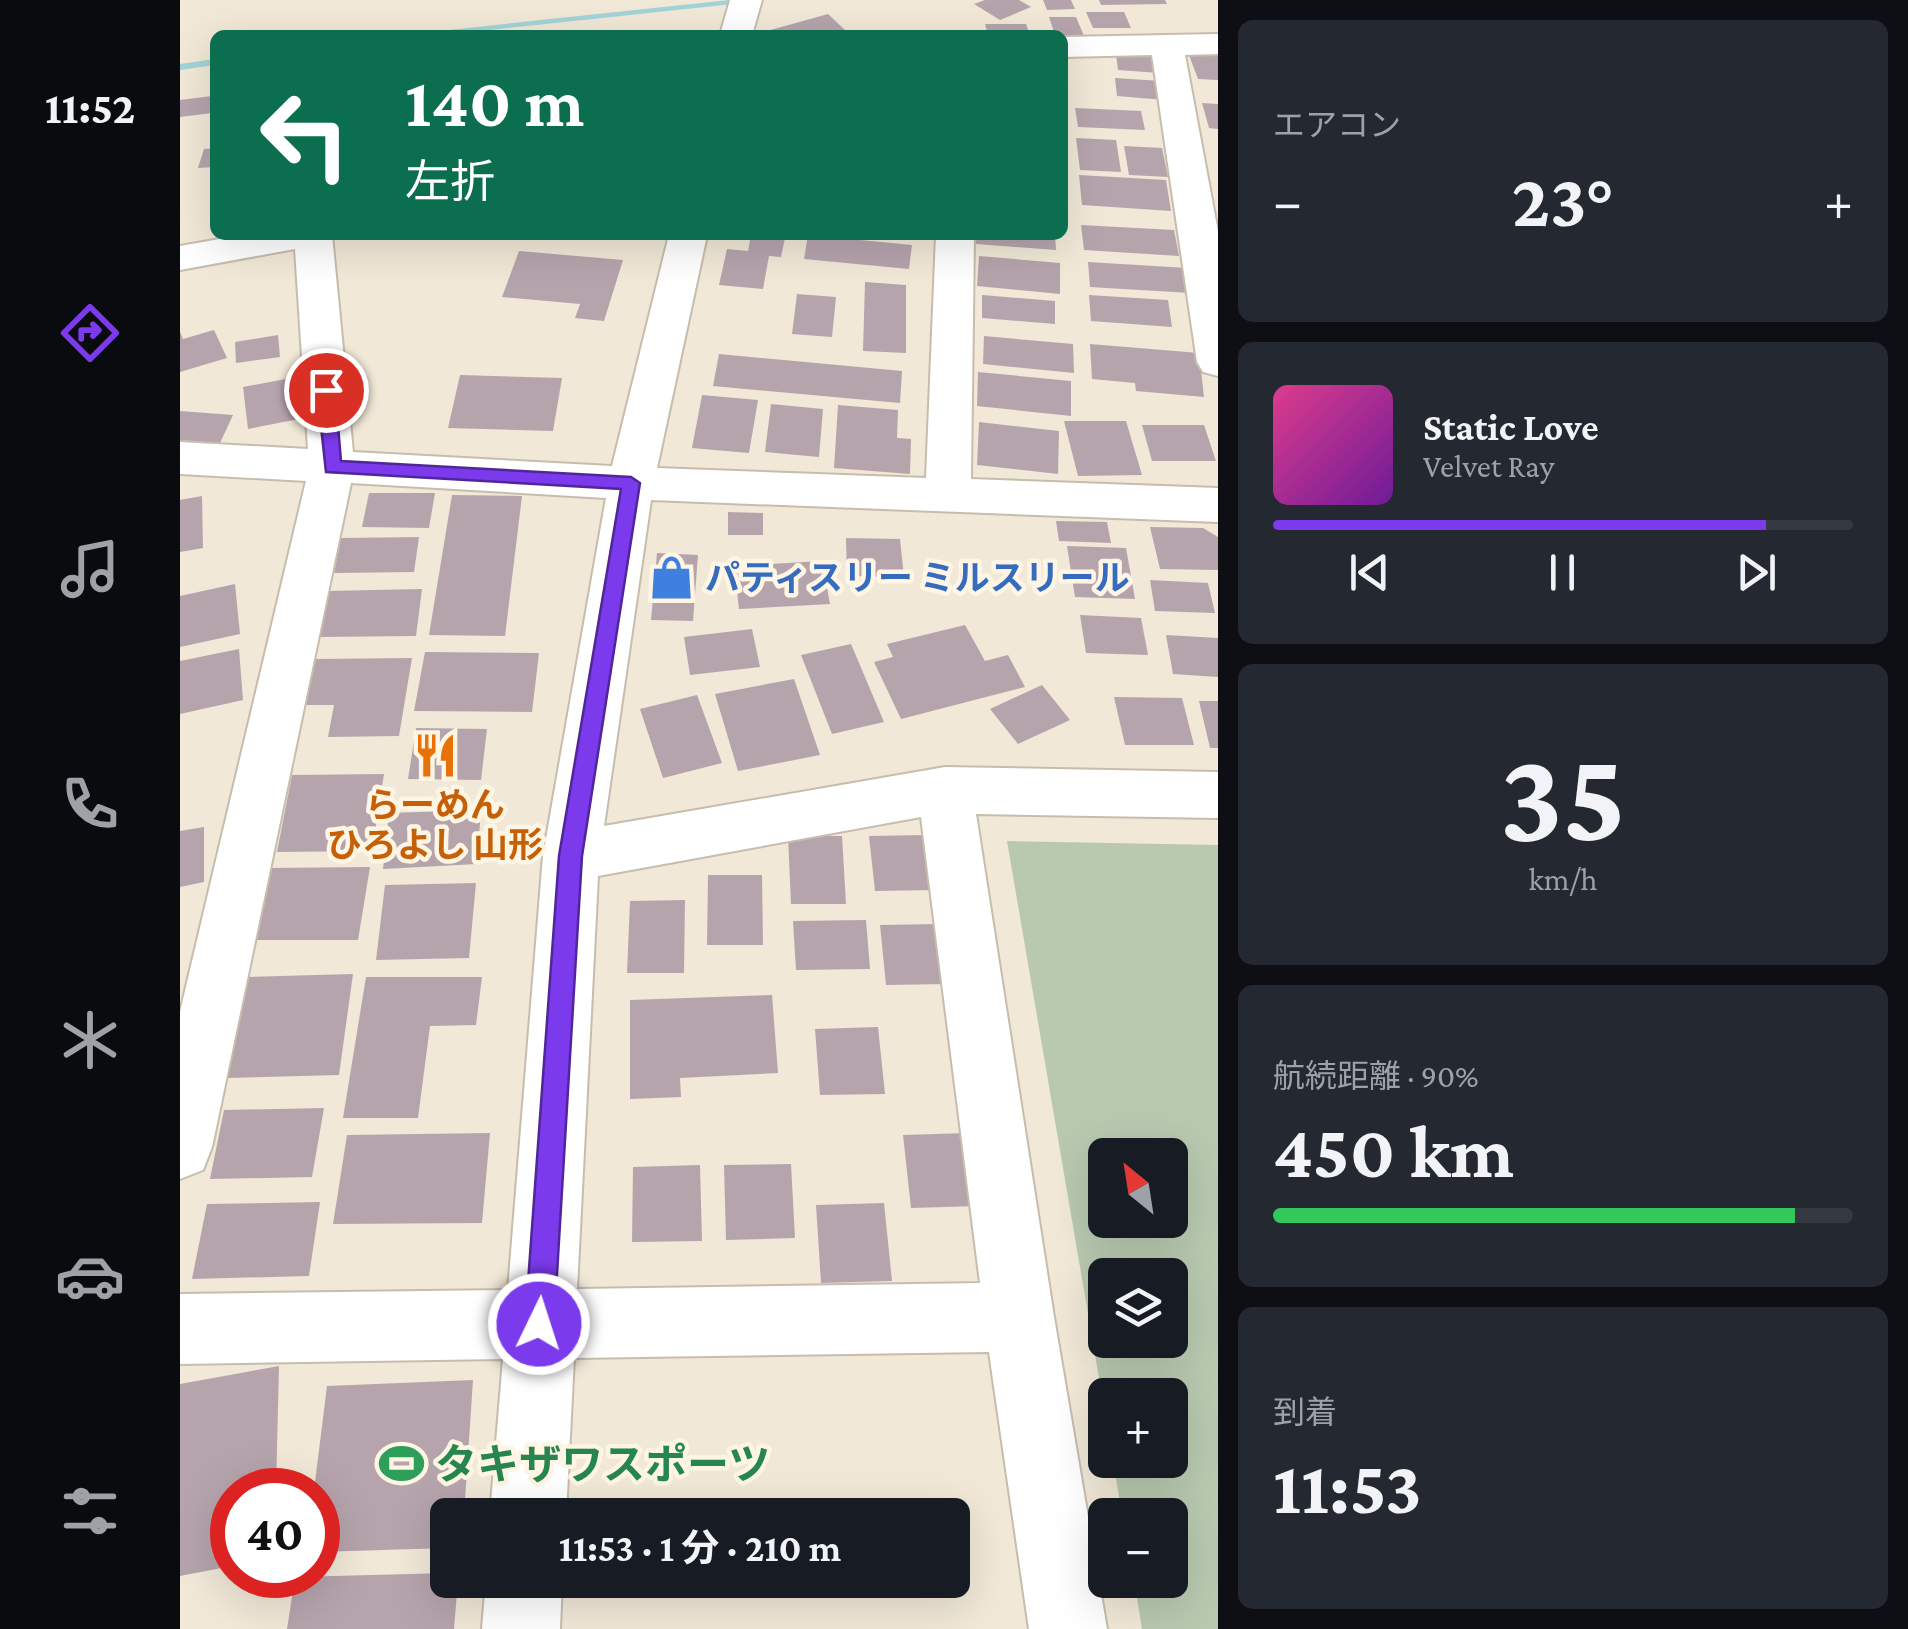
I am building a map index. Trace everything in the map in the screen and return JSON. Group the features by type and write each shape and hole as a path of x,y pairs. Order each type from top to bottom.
{"street":[{"path":"1068,47 1218,44"},
{"path":"1166,46 1203,152 1218,362"},
{"path":"180,250 180,258 283,240"},
{"path":"180,1147 201,958 332,468 311,240"},
{"path":"529,1498 571,856 631,483 687,240"},
{"path":"948,496 955,240"},
{"path":"180,458 631,483 1218,505"},
{"path":"571,856 945,790 1218,795"},
{"path":"945,790 1019,1318 1068,1629"},
{"path":"180,1330 1019,1318"},
{"path":"522,1629 523,1598"}],"green space":[{"path":"1007,841 1218,845 1218,1629 1142,1629 1137,1598 1188,1598 1188,1498 1119,1498 1116,1478 1188,1478 1188,1378 1099,1378 1096,1358 1188,1358 1188,1258 1088,1258 1088,1314"}],"building":[{"path":"985,0 1019,0 1031,7 1000,20 974,4"},
{"path":"1043,0 1071,0 1075,9 1047,10"},
{"path":"1099,0 1165,0 1167,4 1101,5"},
{"path":"1086,12 1124,12 1131,28 1093,28"},
{"path":"828,14 845,30 771,30"},
{"path":"1049,17 1076,17 1084,36 1068,35 1068,30 1053,30"},
{"path":"985,24 1026,24 1028,30 987,30"},
{"path":"1116,54 1156,56 1159,73 1118,70"},
{"path":"1189,55 1218,56 1218,80 1198,79"},
{"path":"1115,78 1162,81 1165,100 1117,96"},
{"path":"210,96 210,113 180,117 180,100"},
{"path":"1202,103 1218,104 1218,129 1209,128"},
{"path":"1075,108 1141,111 1145,130 1078,127"},
{"path":"1076,138 1116,140 1121,172 1080,170"},
{"path":"1124,146 1162,148 1168,177 1129,175"},
{"path":"210,148 210,167 198,168 204,149"},
{"path":"1079,175 1166,180 1171,211 1082,205"},
{"path":"1081,225 1174,230 1179,256 1084,250"},
{"path":"750,240 785,240 781,257 769,256 763,289 719,285 727,249 748,251"},
{"path":"807,240 912,245 909,269 804,259"},
{"path":"976,240 1055,240 1056,250 976,244"},
{"path":"519,251 623,260 604,321 575,318 580,304 502,297"},
{"path":"979,256 1060,263 1060,294 977,286"},
{"path":"1088,262 1187,268 1191,293 1090,287"},
{"path":"865,282 906,285 906,353 863,351"},
{"path":"797,294 836,297 832,337 792,334"},
{"path":"982,295 1055,301 1055,324 982,318"},
{"path":"1089,295 1168,300 1172,327 1091,321"},
{"path":"214,330 227,358 180,372 180,332 183,339"},
{"path":"278,335 280,357 236,363 235,342"},
{"path":"984,336 1073,344 1074,373 983,364"},
{"path":"1090,344 1199,353 1204,397 1136,391 1135,383 1092,379"},
{"path":"719,354 902,371 900,403 713,386"},
{"path":"978,372 1071,381 1071,416 977,406"},
{"path":"460,375 562,378 553,431 448,428"},
{"path":"302,376 309,417 248,429 243,387"},
{"path":"702,395 758,400 749,453 692,448"},
{"path":"771,404 823,409 819,457 765,452"},
{"path":"838,405 898,410 897,438 911,439 910,474 834,468"},
{"path":"180,411 233,415 220,443 180,440"},
{"path":"1064,421 1126,421 1142,475 1078,476"},
{"path":"979,422 1059,431 1058,474 977,465"},
{"path":"1142,425 1204,425 1216,461 1152,461"},
{"path":"369,493 435,493 429,528 362,527"},
{"path":"452,495 522,496 505,636 429,635"},
{"path":"202,496 203,548 180,552 180,500"},
{"path":"728,512 763,513 763,535 728,535"},
{"path":"1056,521 1107,522 1111,543 1059,541"},
{"path":"1150,527 1203,528 1218,537 1218,570 1160,569"},
{"path":"419,537 414,572 334,573 341,538"},
{"path":"846,538 900,539 904,577 847,576"},
{"path":"1067,546 1126,548 1135,599 1075,597"},
{"path":"657,553 698,555 693,621 651,620"},
{"path":"822,561 830,604 739,609 734,566"},
{"path":"1150,580 1208,583 1215,613 1155,611"},
{"path":"235,584 240,634 180,647 180,596"},
{"path":"422,589 416,636 319,637 328,591"},
{"path":"1080,615 1141,618 1148,655 1086,653"},
{"path":"965,625 985,661 1008,655 1025,687 901,719 874,662 893,657 887,644"},
{"path":"752,629 760,667 690,675 684,637"},
{"path":"1166,635 1218,638 1218,677 1173,674"},
{"path":"851,644 884,722 832,734 801,655"},
{"path":"239,649 243,700 180,714 180,661"},
{"path":"425,652 539,653 532,712 414,711"},
{"path":"412,658 399,736 328,737 334,705 302,705 312,659"},
{"path":"794,679 820,755 738,771 715,694"},
{"path":"1042,685 1070,720 1018,744 990,709"},
{"path":"697,695 722,763 663,778 640,709"},
{"path":"1114,697 1182,698 1194,745 1125,745"},
{"path":"1199,701 1218,701 1218,748 1210,748"},
{"path":"416,728 487,729 481,780 408,779"},
{"path":"384,774 372,851 277,852 292,775"},
{"path":"481,810 477,864 383,869 389,813"},
{"path":"204,827 204,882 180,887 180,831"},
{"path":"927,835 934,890 875,891 869,836"},
{"path":"788,836 842,836 846,904 791,904"},
{"path":"370,867 358,940 252,940 268,868"},
{"path":"708,875 762,875 763,945 707,945"},
{"path":"476,883 469,958 376,960 385,885"},
{"path":"685,900 684,973 627,973 630,901"},
{"path":"866,920 870,969 796,970 793,921"},
{"path":"940,924 949,984 886,985 880,925"},
{"path":"353,974 339,1075 227,1078 247,977"},
{"path":"366,977 482,977 476,1025 430,1026 418,1118 343,1118"},
{"path":"772,995 778,1073 680,1078 681,1097 630,1099 630,1000"},
{"path":"878,1027 885,1094 820,1095 815,1029"},
{"path":"324,1108 312,1177 210,1179 224,1110"},
{"path":"490,1133 482,1223 333,1224 347,1135"},
{"path":"969,1133 979,1206 911,1208 903,1135"},
{"path":"791,1164 795,1238 726,1240 724,1165"},
{"path":"700,1165 702,1241 632,1242 633,1167"},
{"path":"320,1202 309,1276 192,1279 207,1204"},
{"path":"884,1203 892,1281 821,1283 816,1205"},
{"path":"279,1366 277,1468 210,1468 210,1570 180,1576 180,1384"},
{"path":"473,1380 465,1498 430,1498 430,1549 340,1551 340,1468 317,1468 327,1386"},
{"path":"430,1573 430,1598 457,1598 454,1629 287,1629 292,1598 340,1598 340,1576"}],"waterway":[{"path":"467,30 752,0"},
{"path":"180,67 210,63"}],"place":[{"name":"パティスリー ミルスリール","path":"672,578"},
{"name":"らーめん ひろよし 山形","path":"435,755"},
{"name":"タキザワスポーツ","path":"402,1464"}],"route":[{"path":"326,390 332,468 631,483 571,856 539,1324"}]}
